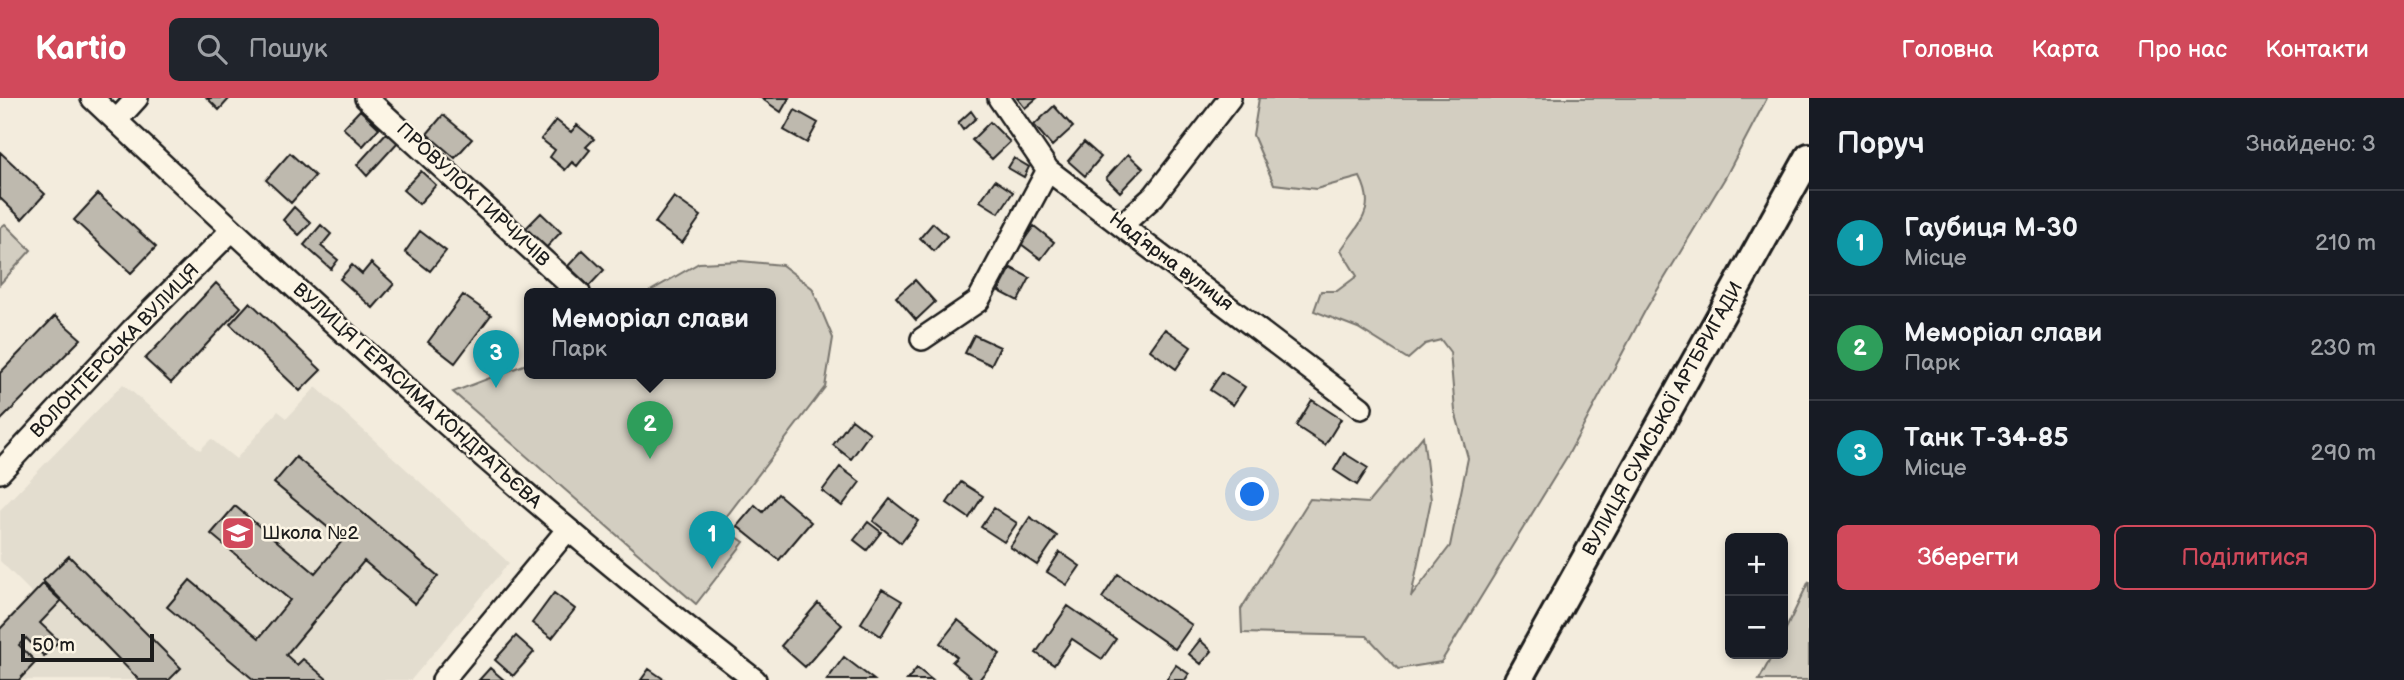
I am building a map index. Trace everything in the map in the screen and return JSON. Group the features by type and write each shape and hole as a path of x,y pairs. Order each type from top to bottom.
{"main road":[{"name":"ВУЛИЦЯ СУМСЬКОЇ АРТБРИГАДИ","path":"1518,680 1809,157"}],"street":[{"name":"ВУЛИЦЯ ГЕРАСИМА КОНДРАТЬЄВА","path":"92,98 231,231 469,444 663,610 755,680"},
{"path":"116,121 137,98"},
{"name":"ПРОВУЛОК ГИРЧИЧІВ","path":"366,98 574,288"},
{"name":"Надʼярна вулиця","path":"999,98 1048,170 1361,408"},
{"path":"1123,225 1154,196 1230,98"},
{"path":"922,339 978,301 1048,170"},
{"name":"ВОЛОНТЕРСЬКА ВУЛИЦЯ","path":"0,472 132,330 231,231"},
{"path":"443,680 568,529"}],"shaded area":[{"path":"1259,98 1767,98 1725,178 1646,309 1568,455 1441,662 1398,669 1367,636 1242,633 1241,609 1310,499 1368,503 1423,436 1431,500 1411,597 1450,546 1468,458 1455,411 1450,352 1441,340 1425,344 1408,359 1358,328 1314,311 1321,291 1337,291 1357,276 1341,250 1364,215 1367,198 1365,188 1360,177 1316,189 1274,184 1253,135"},
{"path":"5,224 31,250 0,284 0,228"},
{"path":"741,261 782,265 812,288 833,338 825,387 720,525 744,542 696,604 453,392 524,365 524,379 776,379 776,288 656,288 699,263"},
{"name":"Школа №2","path":"123,384 200,450 211,439 236,459 278,411 287,418 316,387 509,563 411,680 0,680 0,626 32,593 0,561 0,510"},
{"path":"1809,581 1809,680 1759,680 1770,659 1788,659 1788,625"}],"building":[{"path":"207,98 230,98 219,110"},
{"path":"761,98 789,98 781,112"},
{"path":"1017,98 1037,98 1025,108"},
{"path":"1054,106 1073,127 1052,146 1034,125"},
{"path":"360,110 379,128 363,146 343,128"},
{"path":"795,110 818,123 807,143 784,130"},
{"path":"971,111 976,118 963,130 958,123"},
{"path":"443,115 472,139 455,158 427,134"},
{"path":"556,120 571,132 577,125 594,139 586,147 590,150 577,166 572,162 565,170 550,157 555,150 541,139"},
{"path":"990,122 1010,142 992,159 972,140"},
{"path":"387,132 398,142 367,176 357,165"},
{"path":"1084,142 1101,157 1085,176 1068,161"},
{"path":"0,152 45,194 22,219 0,198"},
{"path":"290,153 315,176 291,203 266,180"},
{"path":"1128,154 1143,168 1120,192 1106,178"},
{"path":"1014,158 1029,167 1024,177 1008,168"},
{"path":"421,171 436,185 419,204 403,190"},
{"path":"995,180 1013,192 999,213 980,201"},
{"path":"98,194 156,247 131,273 74,220"},
{"path":"674,197 701,216 682,243 655,223"},
{"path":"294,207 311,223 299,235 283,220"},
{"path":"541,213 561,232 545,249 525,229"},
{"path":"933,223 947,236 934,251 920,238"},
{"path":"321,225 331,234 321,246 338,260 331,269 304,245"},
{"path":"1034,226 1054,242 1041,259 1021,244"},
{"path":"420,231 446,251 430,271 405,252"},
{"path":"583,250 604,270 589,286 568,266"},
{"path":"371,263 394,284 373,308 340,279 352,265 362,274"},
{"path":"1011,268 1030,278 1018,301 999,291"},
{"path":"915,280 935,302 916,320 896,297"},
{"path":"216,283 241,307 171,383 145,359"},
{"path":"463,295 491,315 455,363 428,342"},
{"path":"250,302 321,370 300,391 230,324"},
{"path":"55,316 81,339 0,421 0,373"},
{"path":"1165,329 1191,347 1176,369 1150,350"},
{"path":"974,335 1000,347 991,365 965,353"},
{"path":"508,350 512,364 493,369 489,355"},
{"path":"1222,372 1245,387 1233,405 1210,390"},
{"path":"1312,400 1341,419 1325,445 1296,426"},
{"path":"852,419 870,433 851,459 833,445"},
{"path":"1344,453 1368,468 1357,485 1334,470"},
{"path":"296,457 438,576 415,604 364,561 286,655 297,665 303,659 328,680 254,680 167,607 190,580 259,638 290,600 211,534 235,506 315,573 343,540 274,483"},
{"path":"840,467 860,482 842,506 822,491"},
{"path":"961,482 983,496 969,518 947,503"},
{"path":"778,494 811,522 779,560 737,526 755,505 763,512"},
{"path":"890,499 918,521 901,543 873,521"},
{"path":"994,508 1017,523 1004,542 981,527"},
{"path":"1030,517 1057,536 1037,565 1010,547"},
{"path":"868,522 881,532 867,550 854,540"},
{"path":"1060,552 1080,566 1067,585 1047,572"},
{"path":"69,556 181,668 169,680 139,680 43,581"},
{"path":"1118,574 1192,625 1175,649 1102,598"},
{"path":"43,584 61,601 40,623 59,641 44,656 26,638 19,645 36,662 19,680 0,680 0,629"},
{"path":"882,589 902,601 881,636 861,623"},
{"path":"554,593 575,609 552,638 532,623"},
{"path":"818,603 842,625 805,667 781,646"},
{"path":"1068,606 1116,639 1102,659 1072,639 1054,665 1036,653"},
{"path":"958,620 1000,654 979,680 974,680 952,662 957,657 940,643"},
{"path":"516,636 534,652 513,676 495,660"},
{"path":"1200,640 1212,651 1201,664 1189,654"},
{"path":"844,657 874,680 827,680"},
{"path":"1176,665 1189,674 1185,680 1166,680"},
{"path":"490,668 504,680 479,680"},
{"path":"917,668 932,680 907,680"},
{"path":"649,669 665,680 641,680"}],"place":[{"name":"Танк Т-34-85","path":"496,388"},
{"name":"Меморіал слави","path":"650,459"},
{"name":"Школа №2","path":"238,533"},
{"name":"Гаубиця М-30","path":"712,569"}]}
